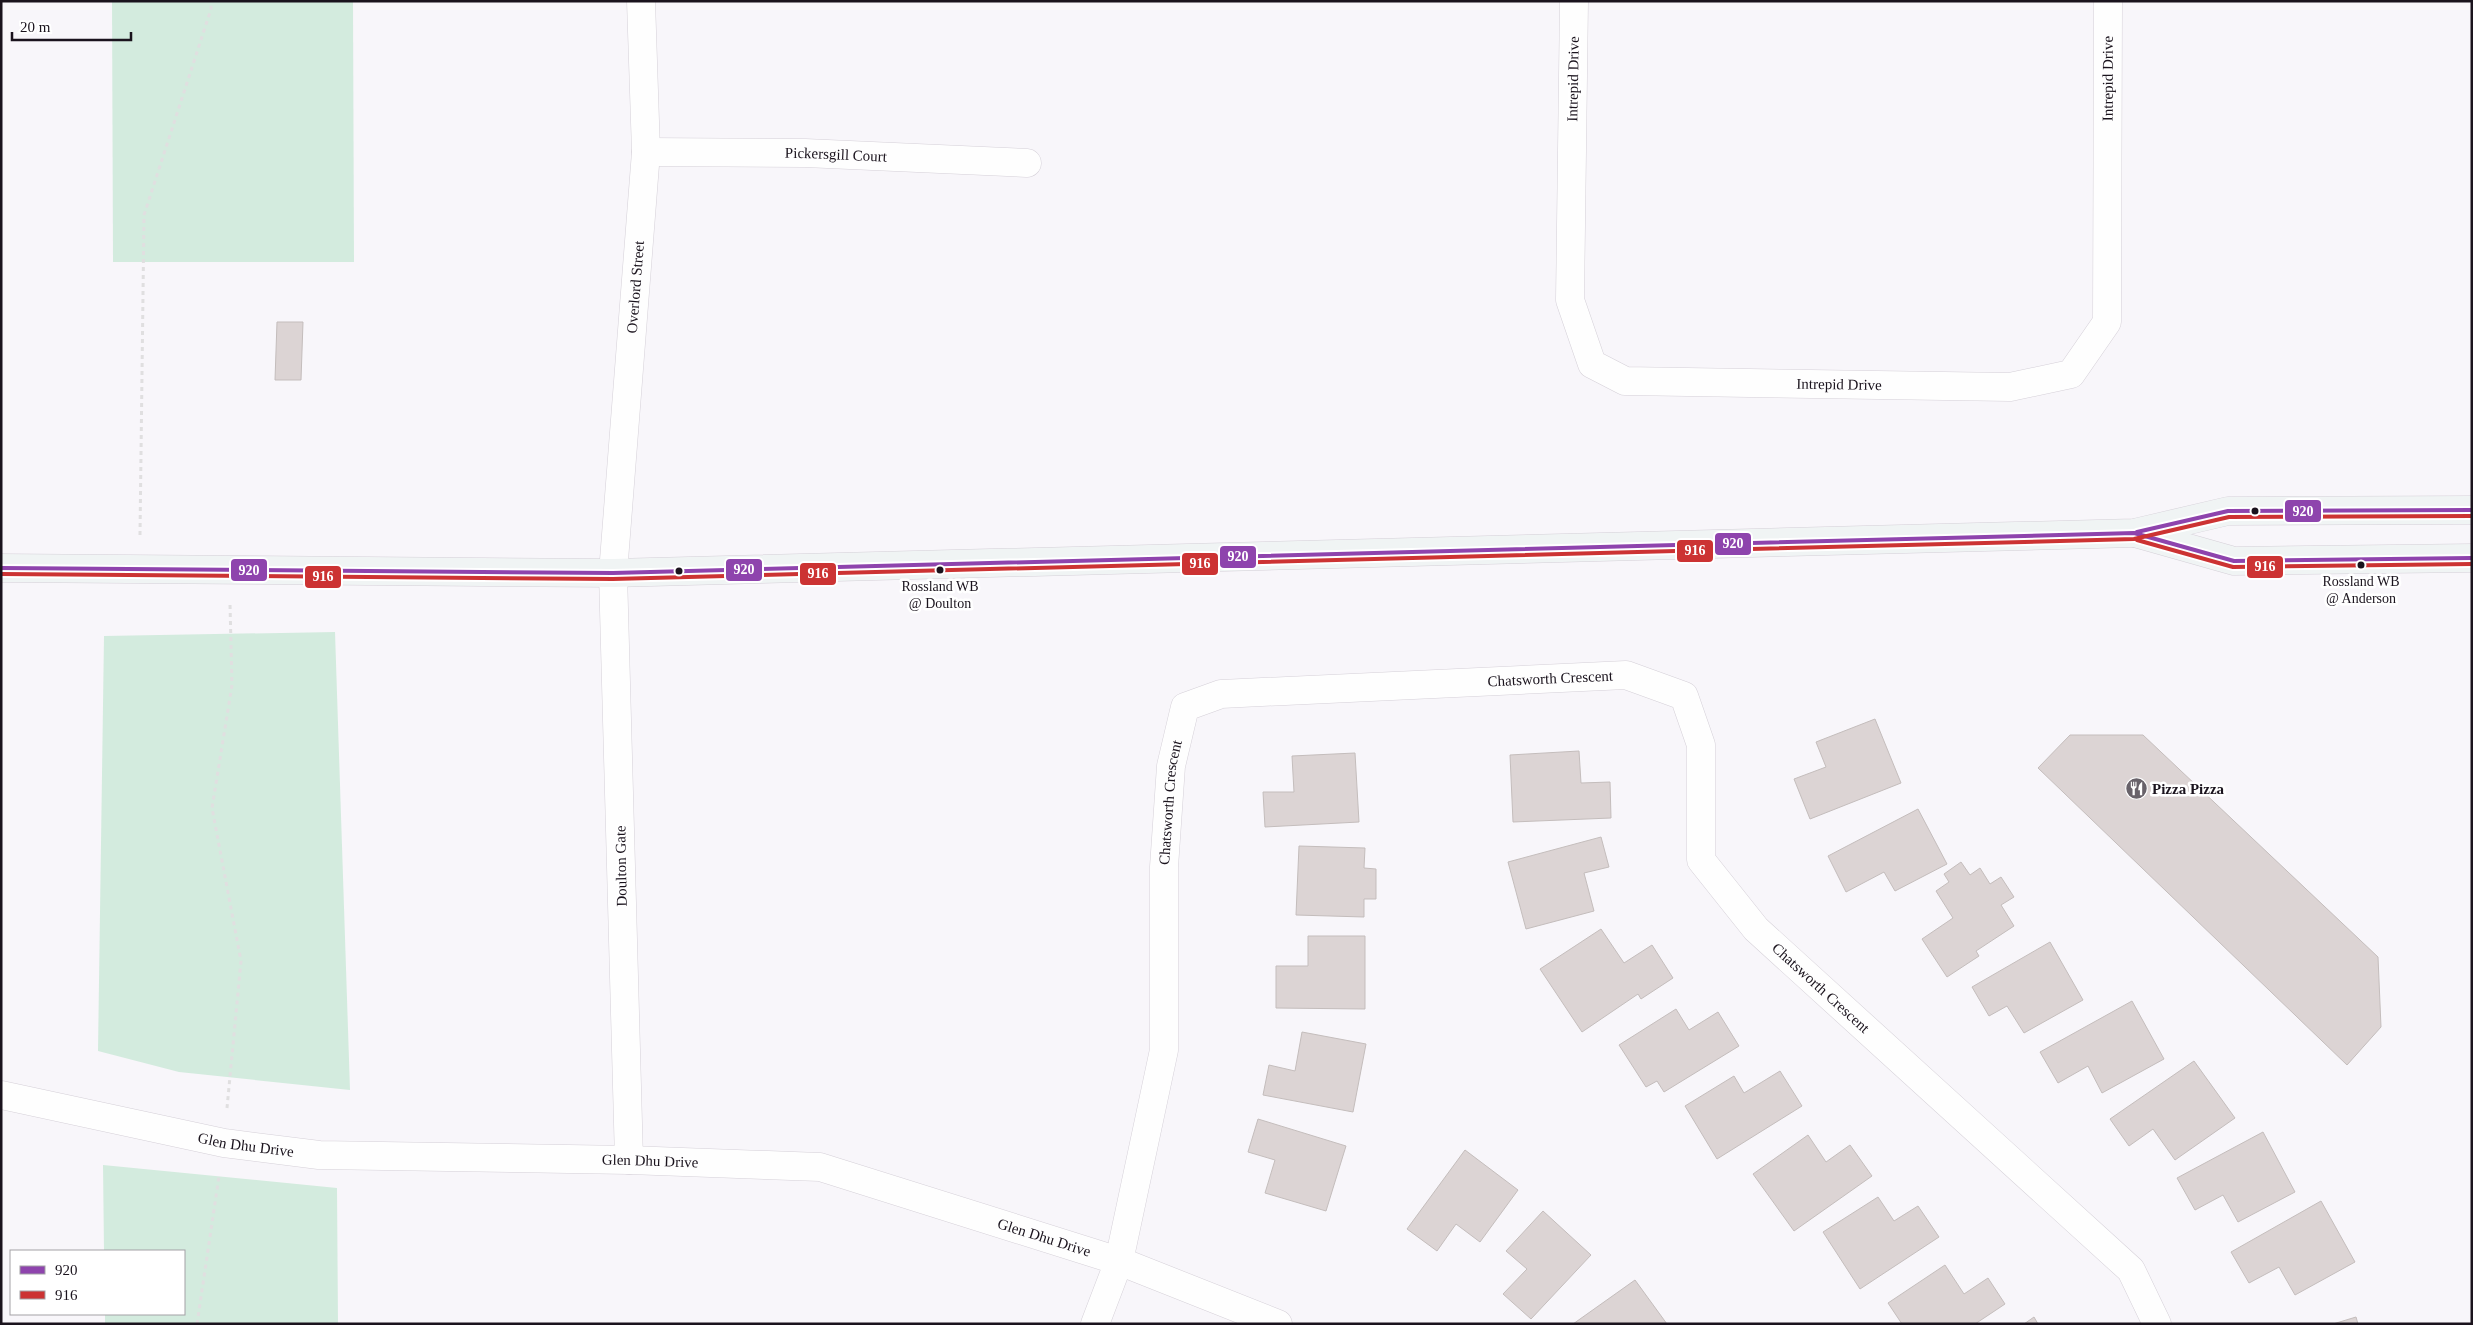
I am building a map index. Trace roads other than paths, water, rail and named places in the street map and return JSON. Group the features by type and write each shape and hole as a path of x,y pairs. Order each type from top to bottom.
{"main road":[{"path":"1,568 614,572 2134,532 2228,510 2472,510"},
{"path":"2134,532 2234,561 2472,558"}],"street":[{"name":"Overlord Street","path":"614,572 646,152 641,1"},
{"name":"Intrepid Drive","path":"1574,1 1570,300 1592,364 1625,381 2010,387 2071,374 2107,322 2108,1"},
{"name":"Pickersgill Court","path":"646,152 805,152 1027,163"},
{"name":"Doulton Gate","path":"614,572 629,1160"},
{"name":"Chatsworth Crescent","path":"1119,1261 1164,1050 1164,867 1171,766 1185,707 1221,694 1626,675 1684,696 1701,745 1701,860 1756,929 2131,1270 2157,1324"},
{"name":"Glen Dhu Drive","path":"1,1095 224,1143 319,1155 629,1160 820,1167 1119,1261 1278,1324"},
{"path":"1095,1324 1119,1261"}],"place":[{"name":"Rossland WB @ Anderson","path":"2361,565"},
{"name":"Rossland WB @ Doulton","path":"940,570"},
{"name":"Pizza Pizza","path":"2136,789"}]}
